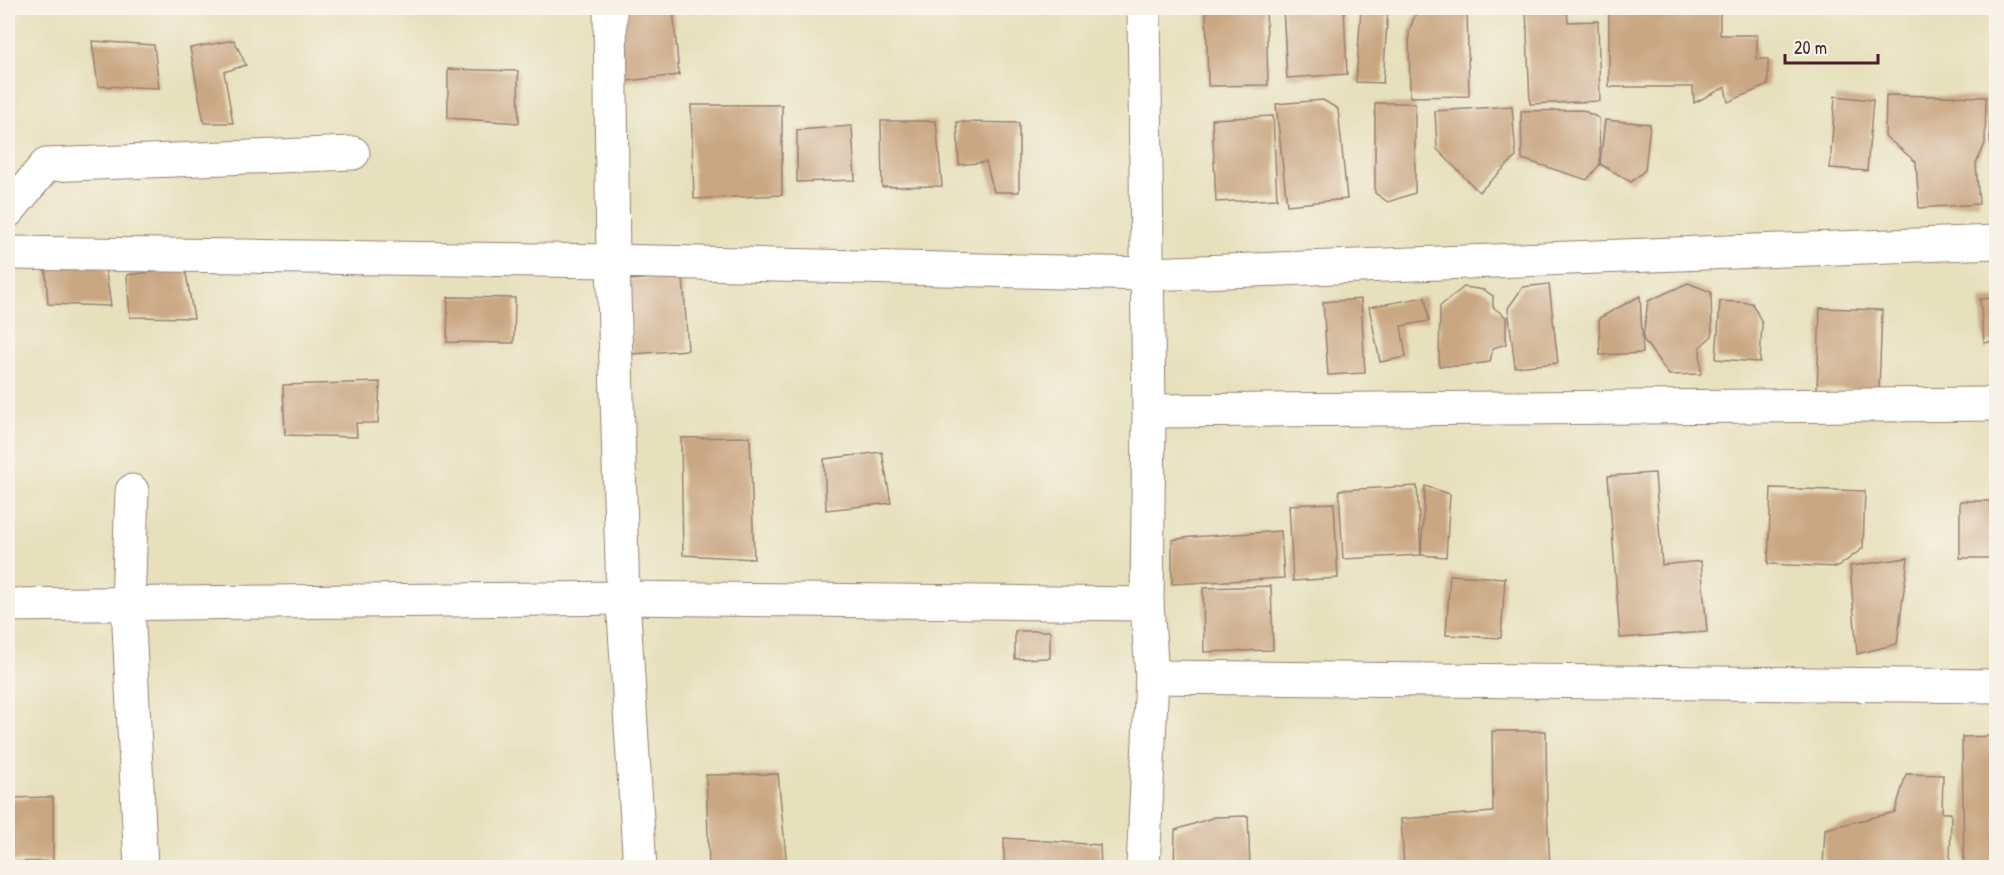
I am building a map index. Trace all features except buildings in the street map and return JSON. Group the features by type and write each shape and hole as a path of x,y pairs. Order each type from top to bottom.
{"street":[{"path":"610,8 613,261 622,598 640,867"},
{"path":"1143,867 1152,677 1147,604 1149,411 1144,8"},
{"path":"8,212 46,165 352,153"},
{"path":"8,253 613,261 1147,274 1996,242"},
{"path":"1149,411 1996,404"},
{"path":"132,491 128,604 141,867"},
{"path":"8,605 622,598 1147,604"},
{"path":"1152,677 1996,686"}]}
